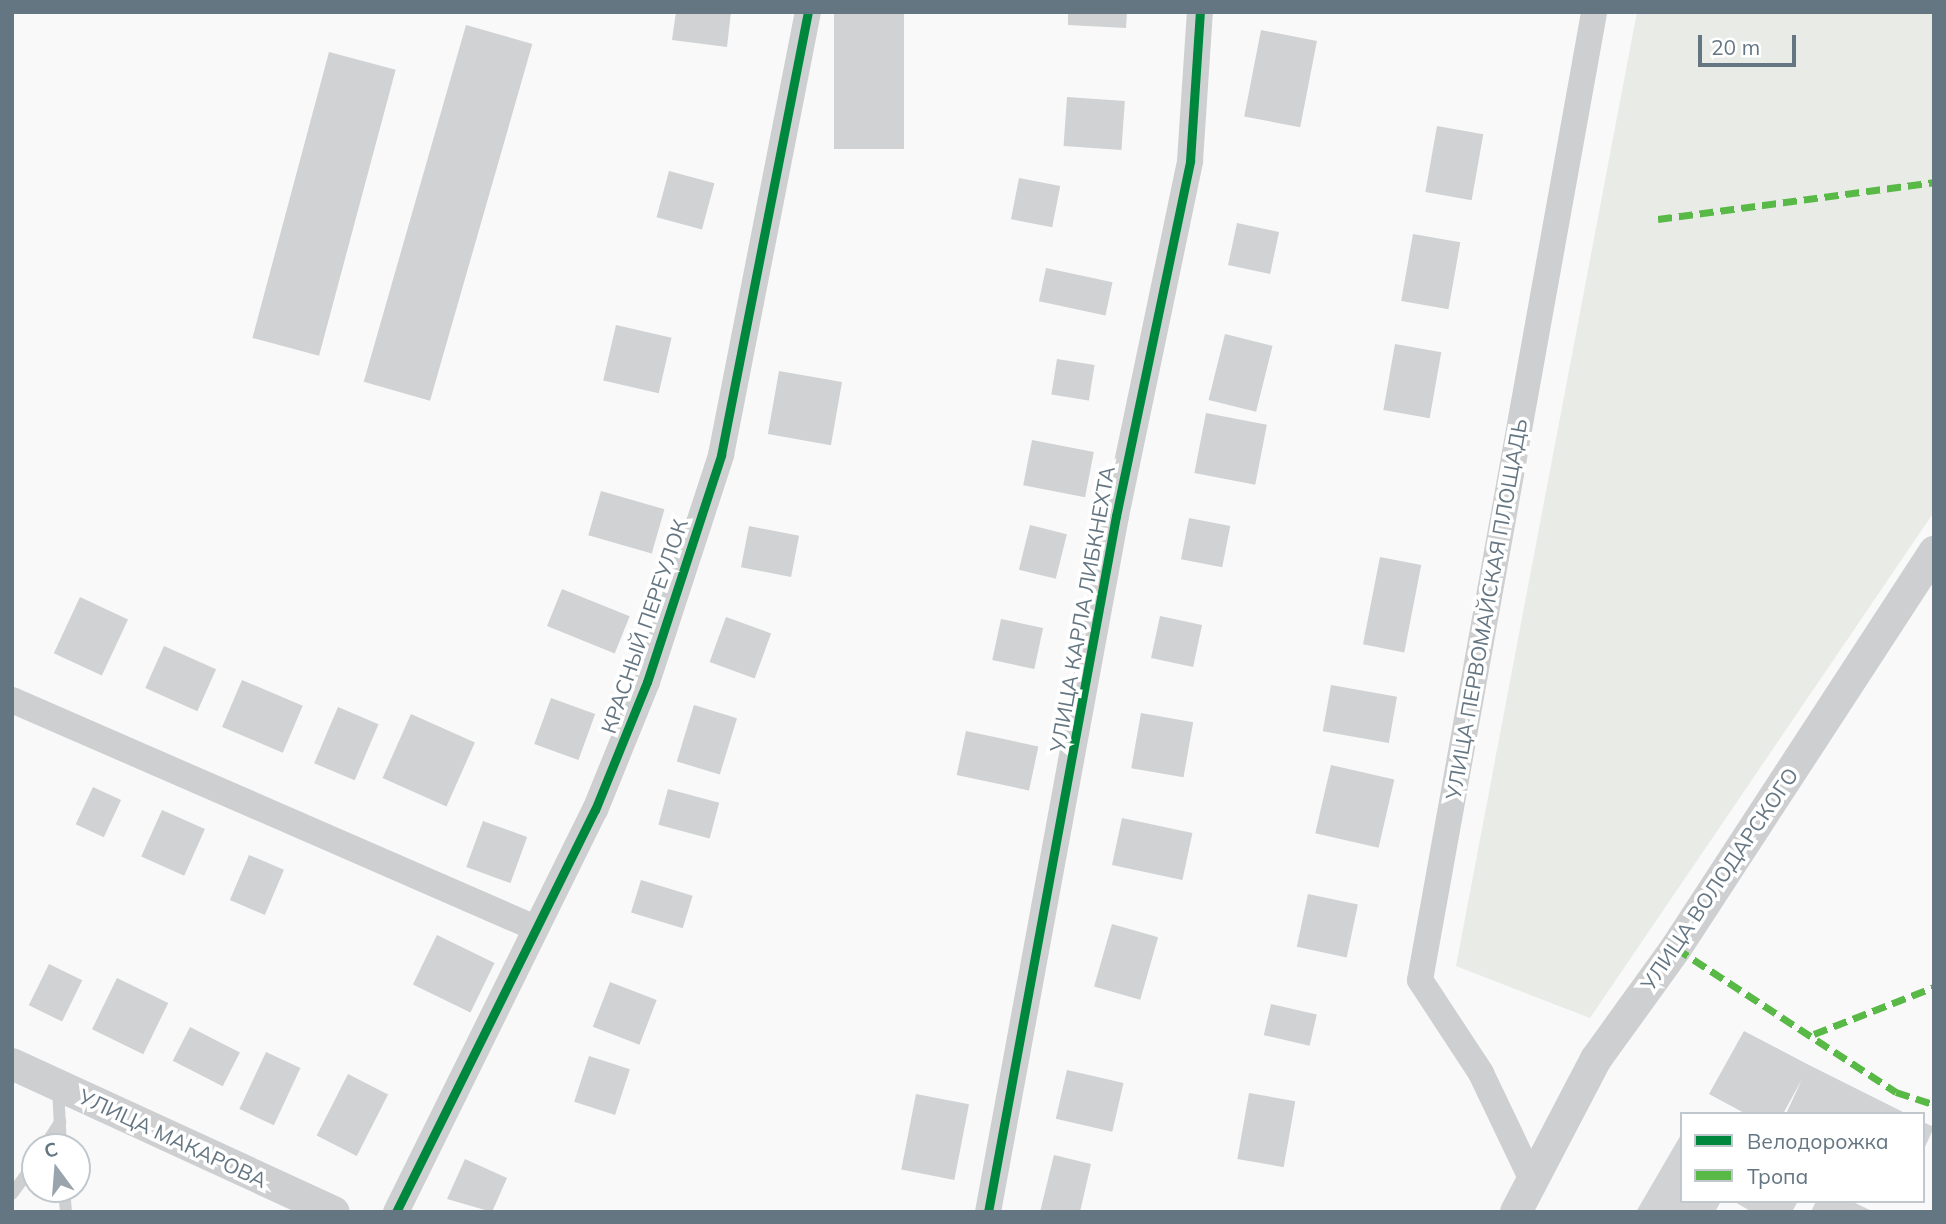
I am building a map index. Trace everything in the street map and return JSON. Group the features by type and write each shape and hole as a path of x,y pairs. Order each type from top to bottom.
{"street":[{"name":"КРАСНЫЙ ПЕРЕУЛОК","path":"396,1212 533,927 595,810 648,682 721,455 808,12"},
{"name":"УЛИЦА КАРЛА ЛИБКНЕХТА","path":"988,1212 1116,516 1190,161 1200,12"},
{"name":"УЛИЦА ПЕРВОМАЙСКАЯ ПЛОЩАДЬ","path":"1531,1178 1481,1073 1419,979 1594,13"},
{"name":"УЛИЦА ВОЛОДАРСКОГО","path":"1516,1212 1531,1178 1596,1059 1676,948 1934,552"},
{"path":"12,700 533,927"},
{"name":"УЛИЦА МАКАРОВА","path":"12,1064 334,1212"}],"lane":[{"path":"58,1085 60,1133"},
{"path":"53,1133 60,1122"}],"shaded area":[{"path":"1637,12 1934,12 1934,512 1590,1018 1456,966"}],"building":[{"path":"676,12 731,12 727,47 672,40"},
{"path":"834,12 904,12 904,149 834,149"},
{"path":"1068,12 1127,12 1126,28 1068,25"},
{"path":"466,25 532,44 430,401 364,382"},
{"path":"1261,30 1317,41 1300,127 1244,116"},
{"path":"329,52 396,70 319,356 252,338"},
{"path":"1067,97 1125,101 1121,150 1064,146"},
{"path":"1437,126 1483,134 1472,200 1425,192"},
{"path":"669,171 714,183 702,230 657,217"},
{"path":"1019,178 1060,186 1052,227 1011,219"},
{"path":"1237,223 1279,232 1270,274 1228,265"},
{"path":"1413,234 1460,242 1448,309 1401,301"},
{"path":"1046,268 1113,282 1105,315 1039,301"},
{"path":"616,325 672,338 659,393 603,381"},
{"path":"1225,334 1273,346 1256,412 1209,400"},
{"path":"1395,344 1441,352 1430,418 1383,410"},
{"path":"1057,359 1095,365 1089,401 1051,395"},
{"path":"779,371 842,382 831,445 768,434"},
{"path":"1206,413 1267,425 1255,485 1194,473"},
{"path":"1032,440 1094,452 1085,497 1023,485"},
{"path":"601,491 664,509 652,553 588,535"},
{"path":"1189,518 1230,526 1222,567 1181,559"},
{"path":"1030,525 1067,534 1056,579 1019,570"},
{"path":"749,526 799,536 791,577 741,567"},
{"path":"1380,557 1421,565 1404,652 1363,644"},
{"path":"562,589 630,616 615,653 547,626"},
{"path":"80,597 128,619 102,676 54,653"},
{"path":"1160,616 1202,625 1193,667 1151,658"},
{"path":"726,617 771,633 755,679 710,662"},
{"path":"1001,619 1043,628 1034,669 992,660"},
{"path":"164,646 216,669 197,711 145,688"},
{"path":"242,680 303,706 283,753 222,727"},
{"path":"1331,685 1397,697 1389,743 1323,731"},
{"path":"551,698 595,714 578,760 534,744"},
{"path":"694,705 737,718 720,775 677,761"},
{"path":"338,707 379,724 355,780 314,763"},
{"path":"1141,713 1193,722 1183,777 1131,768"},
{"path":"411,714 475,742 446,806 383,778"},
{"path":"966,731 1038,746 1029,790 957,775"},
{"path":"1331,765 1394,780 1379,848 1315,833"},
{"path":"93,787 121,800 104,837 76,824"},
{"path":"668,789 719,803 710,838 658,825"},
{"path":"162,810 205,829 184,876 141,857"},
{"path":"1122,818 1192,833 1182,880 1112,865"},
{"path":"483,821 527,837 510,883 466,867"},
{"path":"249,855 284,870 265,915 230,900"},
{"path":"641,880 693,896 683,928 631,913"},
{"path":"1308,894 1358,905 1347,957 1297,947"},
{"path":"1112,924 1158,937 1140,1000 1094,986"},
{"path":"437,935 495,963 470,1012 413,984"},
{"path":"49,964 82,980 62,1022 29,1005"},
{"path":"117,978 168,1003 143,1054 92,1029"},
{"path":"610,982 657,1000 639,1045 593,1027"},
{"path":"1271,1004 1317,1015 1310,1046 1264,1035"},
{"path":"190,1027 240,1052 223,1086 173,1061"},
{"path":"1744,1031 1903,1112 1787,1112 1802,1079 1784,1112 1742,1112 1709,1094"},
{"path":"266,1052 300,1068 274,1125 239,1109"},
{"path":"589,1056 630,1069 615,1115 574,1102"},
{"path":"1067,1070 1124,1083 1112,1132 1056,1119"},
{"path":"348,1074 388,1094 357,1156 317,1135"},
{"path":"1249,1093 1295,1101 1284,1167 1237,1159"},
{"path":"916,1094 969,1104 954,1180 901,1170"},
{"path":"1925,1123 1934,1127 1925,1147"},
{"path":"1680,1136 1680,1203 1720,1203 1715,1212 1636,1212"},
{"path":"1054,1155 1091,1164 1080,1212 1040,1212"},
{"path":"465,1159 507,1178 492,1212 447,1199"},
{"path":"1736,1203 1797,1203 1792,1212 1752,1212"},
{"path":"1815,1203 1855,1203 1874,1212 1811,1212"}],"marked path":[{"path":"1658,219 1934,182"},
{"path":"1676,948 1896,1092 1934,1104"},
{"path":"1814,1034 1934,987"}],"cycle path":[{"path":"396,1212 595,810 647,682 721,455 808,12"},
{"path":"988,1212 1116,516 1190,161 1200,12"}]}
